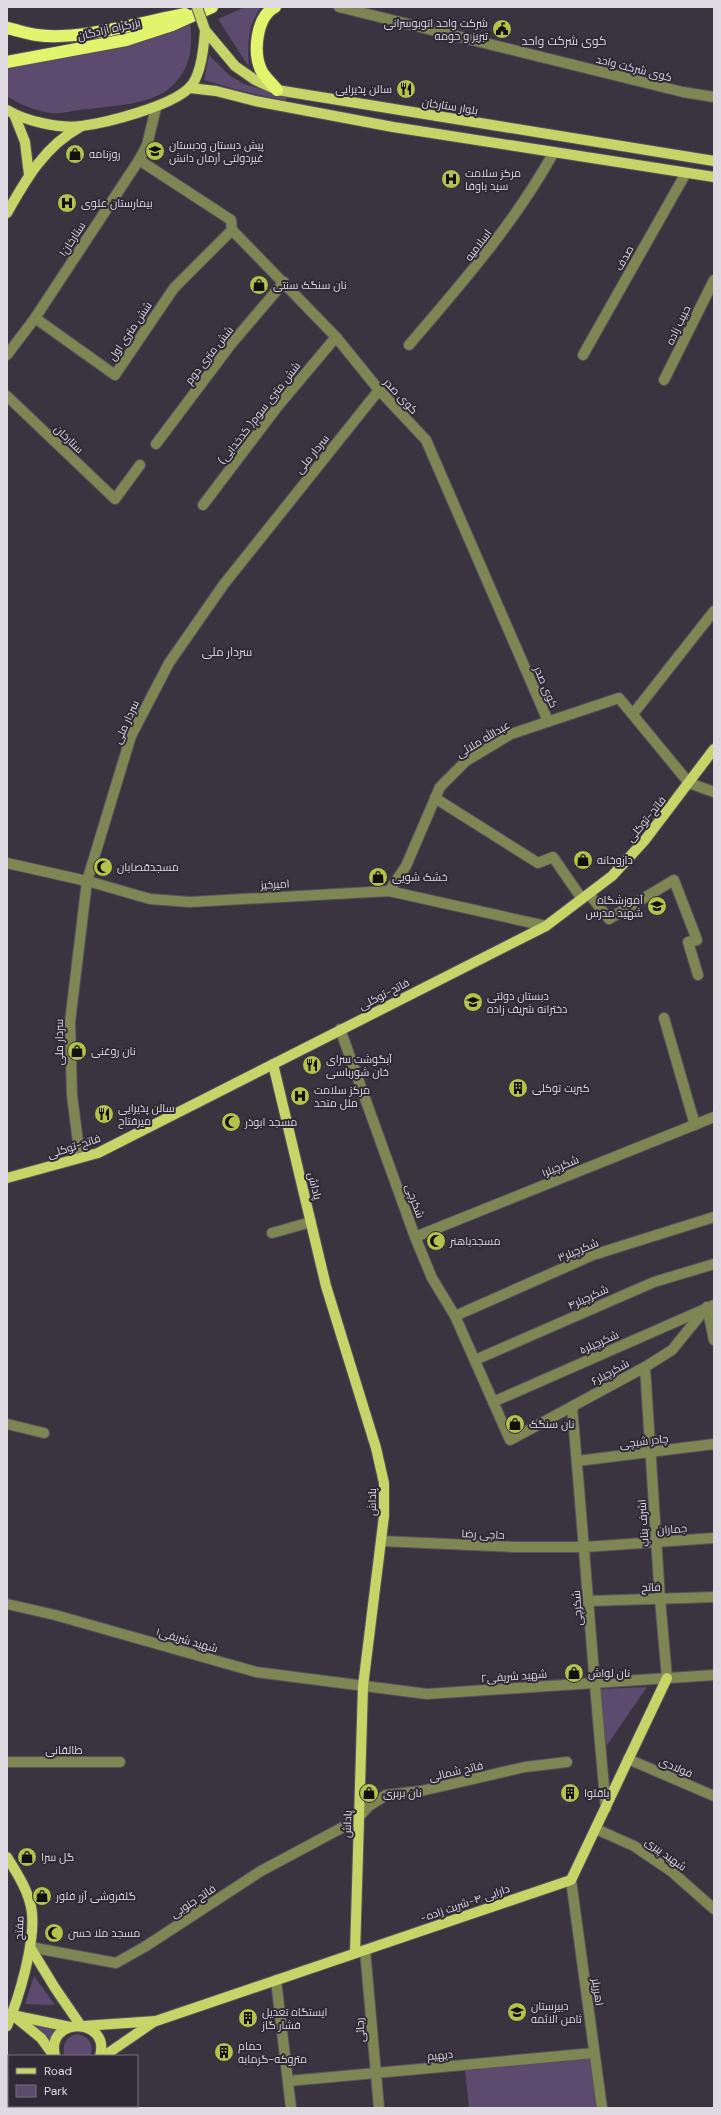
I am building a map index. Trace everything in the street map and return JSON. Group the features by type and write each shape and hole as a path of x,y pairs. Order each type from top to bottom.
{"highway":[{"path":"275,7 259,24 257,49 261,71 278,90"},
{"path":"7,28 37,35 58,36 102,31 204,8"},
{"name":"بزرگراه آزادگان","path":"7,62 126,40 172,25 204,8"}],"main road":[{"path":"7,213 29,174 55,144 67,133 80,127 156,108 190,88 202,61 205,30 204,8"},
{"name":"بلوار ستارخان","path":"205,30 235,66 255,80 278,90 714,161"},
{"path":"190,88 216,91 255,101 400,128 714,177"},
{"path":"11,112 42,123 80,127"},
{"path":"11,112 25,142 29,174"},
{"name":"فاتح-توکلی","path":"7,1178 98,1153 340,1029 546,926 612,876 645,840 714,749"},
{"name":"پاداش","path":"273,1064 326,1286 376,1448 384,1483 384,1516 364,1686 359,1817 360,1951"},
{"path":"571,1880 667,1678"},
{"name":"مفتح","path":"7,1857 20,1877 32,1912 30,1947 7,2026"},
{"name":"-دارایی ۴-شربت زاده","path":"156,2021 571,1880"},
{"path":"30,1947 55,1988 82,2026 89,2028 99,2038 101,2045 100,2055"},
{"path":"10,2015 70,2027 156,2021"},
{"path":"10,2015 41,2038 54,2055"},
{"path":"105,2055 156,2021"},
{"path":"55,2055 55,2044 58,2036 70,2027"}],"street":[{"name":"کوی شرکت واحد","path":"339,7 683,92 714,97"},
{"name":"ستارخان۱","path":"7,355 35,318 139,160 147,145 156,108"},
{"name":"اسلامیه","path":"409,345 481,261 533,190 554,152"},
{"name":"کوی صدر","path":"139,160 230,220 232,230 336,337 379,390 426,440 548,721"},
{"name":"صدف","path":"583,355 686,173"},
{"name":"شش متری اول","path":"35,318 115,375 174,288 232,230"},
{"name":"حبیب زاده","path":"664,380 714,280"},
{"name":"شش متری دوم","path":"156,444 232,343 284,282"},
{"name":"(کدخدایی )شش متری سوم","path":"203,505 278,406 336,337"},
{"name":"سردار ملی","path":"80,1158 72,1095 70,1022 87,881 131,736 169,663 224,584 379,390"},
{"name":"ستارخان","path":"7,396 115,499 140,465"},
{"path":"633,714 714,611"},
{"name":"عبدالله ملائی","path":"389,891 406,866 440,787 466,761 511,734 619,698 689,783"},
{"path":"689,783 714,792"},
{"path":"435,798 538,863 553,857 585,896 609,919 674,880 697,940 688,942 698,975"},
{"name":"امیرخیز","path":"7,863 87,881 150,899 190,902 389,891 546,926"},
{"path":"664,1018 694,1126"},
{"name":"شکرچی","path":"340,1029 415,1237 432,1278 455,1316 510,1440"},
{"name":"شکرچیلر۱","path":"415,1237 714,1117"},
{"name":"شکرچیلر۳","path":"455,1316 593,1255 714,1217"},
{"path":"272,1233 311,1222"},
{"name":"شکرچیلر۴","path":"475,1360 654,1282 714,1264"},
{"path":"711,1306 714,1340"},
{"name":"شکرچیلر۶","path":"510,1440 645,1367 672,1350 711,1306"},
{"name":"شکرچیلر۵","path":"493,1402 711,1306"},
{"name":"اشرف بناب","path":"645,1367 660,1599 667,1678"},
{"name":"شکرچی","path":"572,1407 585,1547 594,1683 606,1808"},
{"path":"7,1424 44,1433"},
{"name":"چادر شبچی","path":"577,1461 714,1444"},
{"name":"جماران","path":"585,1547 714,1538"},
{"name":"حاجی رضا","path":"381,1542 505,1547 585,1547"},
{"name":"فاتح","path":"589,1601 714,1597"},
{"name":"شهید شریفی۱","path":"7,1604 55,1615 256,1672 364,1686"},
{"name":"شهید شریفی۲","path":"364,1686 427,1694 714,1675"},
{"name":"فولادی","path":"628,1759 714,1796"},
{"name":"طالقانی","path":"7,1762 120,1762"},
{"name":"فاتح شمالی","path":"359,1817 369,1806 386,1795 421,1791 525,1767 567,1762"},
{"name":"فاتح جنوبی","path":"30,1947 116,1963 146,1946 261,1871 359,1817"},
{"name":"شهید پیری","path":"596,1829 634,1846 671,1871 714,1909"},
{"name":"اهرریلر","path":"571,1880 602,2108"},
{"name":"رجائی","path":"360,1951 379,2108"},
{"path":"276,1980 291,2108"},
{"name":"دیهیم","path":"288,2081 594,2053"}],"green space":[{"path":"245,7 261,7 253,21 249,36 249,67 218,19"},
{"path":"190,23 191,47 185,70 167,91 144,101 117,106 55,113 23,105 7,96 7,68"},
{"path":"209,55 229,75 244,84 286,97 286,101 238,90 204,80"},
{"path":"647,1687 605,1748 600,1689"},
{"path":"34,1976 55,2005 25,2004"},
{"path":"24,2020 61,2028 52,2043"},
{"path":"73,2035 81,2035 88,2039 92,2048 90,2055 65,2055 65,2042"},
{"path":"590,2055 596,2108 469,2108 465,2069"}],"place":[{"name":"شرکت واحد اتوبوسرانی تبریز و حومه","path":"502,29"},
{"name":"سالن پذیرایی","path":"406,89"},
{"name":"پیش دبستان ودبستان غیردولتی آرمان دانش","path":"155,151"},
{"name":"روزنامه","path":"75,154"},
{"name":"مرکز سلامت سید باوفا","path":"451,179"},
{"name":"بیمارستان علوی","path":"67,203"},
{"name":"نان سنگک سنتی","path":"259,285"},
{"name":"داروخانه","path":"583,860"},
{"name":"مسجدقصابان","path":"103,867"},
{"name":"خشک شویی","path":"378,877"},
{"name":"آموزشگاه شهید مدرس","path":"657,906"},
{"name":"دبستان دولتی دخترانه شریف زاده","path":"473,1002"},
{"name":"نان روغنی","path":"77,1051"},
{"name":"آبگوشت سرای خان شورباسی","path":"312,1065"},
{"name":"کبریت توکلی","path":"518,1088"},
{"name":"مرکز سلامت ملل متحد","path":"300,1096"},
{"name":"سالن پذیرایی میرفتاح","path":"104,1114"},
{"name":"مسجد ابوذر","path":"231,1122"},
{"name":"مسجدباهنر","path":"436,1241"},
{"name":"نان سنگک","path":"515,1424"},
{"name":"نان لواش","path":"574,1673"},
{"name":"نان بربری","path":"369,1793"},
{"name":"باقلوا","path":"570,1793"},
{"name":"گل سرا","path":"27,1857"},
{"name":"گلفروشی آزر فلور","path":"42,1896"},
{"name":"مسجد ملا حسن","path":"54,1933"},
{"name":"دبیرستان ثامن الائمه","path":"517,2012"},
{"name":"ایستگاه تعدیل فشار گاز","path":"248,2018"},
{"name":"حمام متروکه-گرمابه","path":"224,2052"}],"district":[{"name":"کوی شرکت واحد","path":"564,41"},
{"name":"سردار ملی","path":"227,652"}]}
